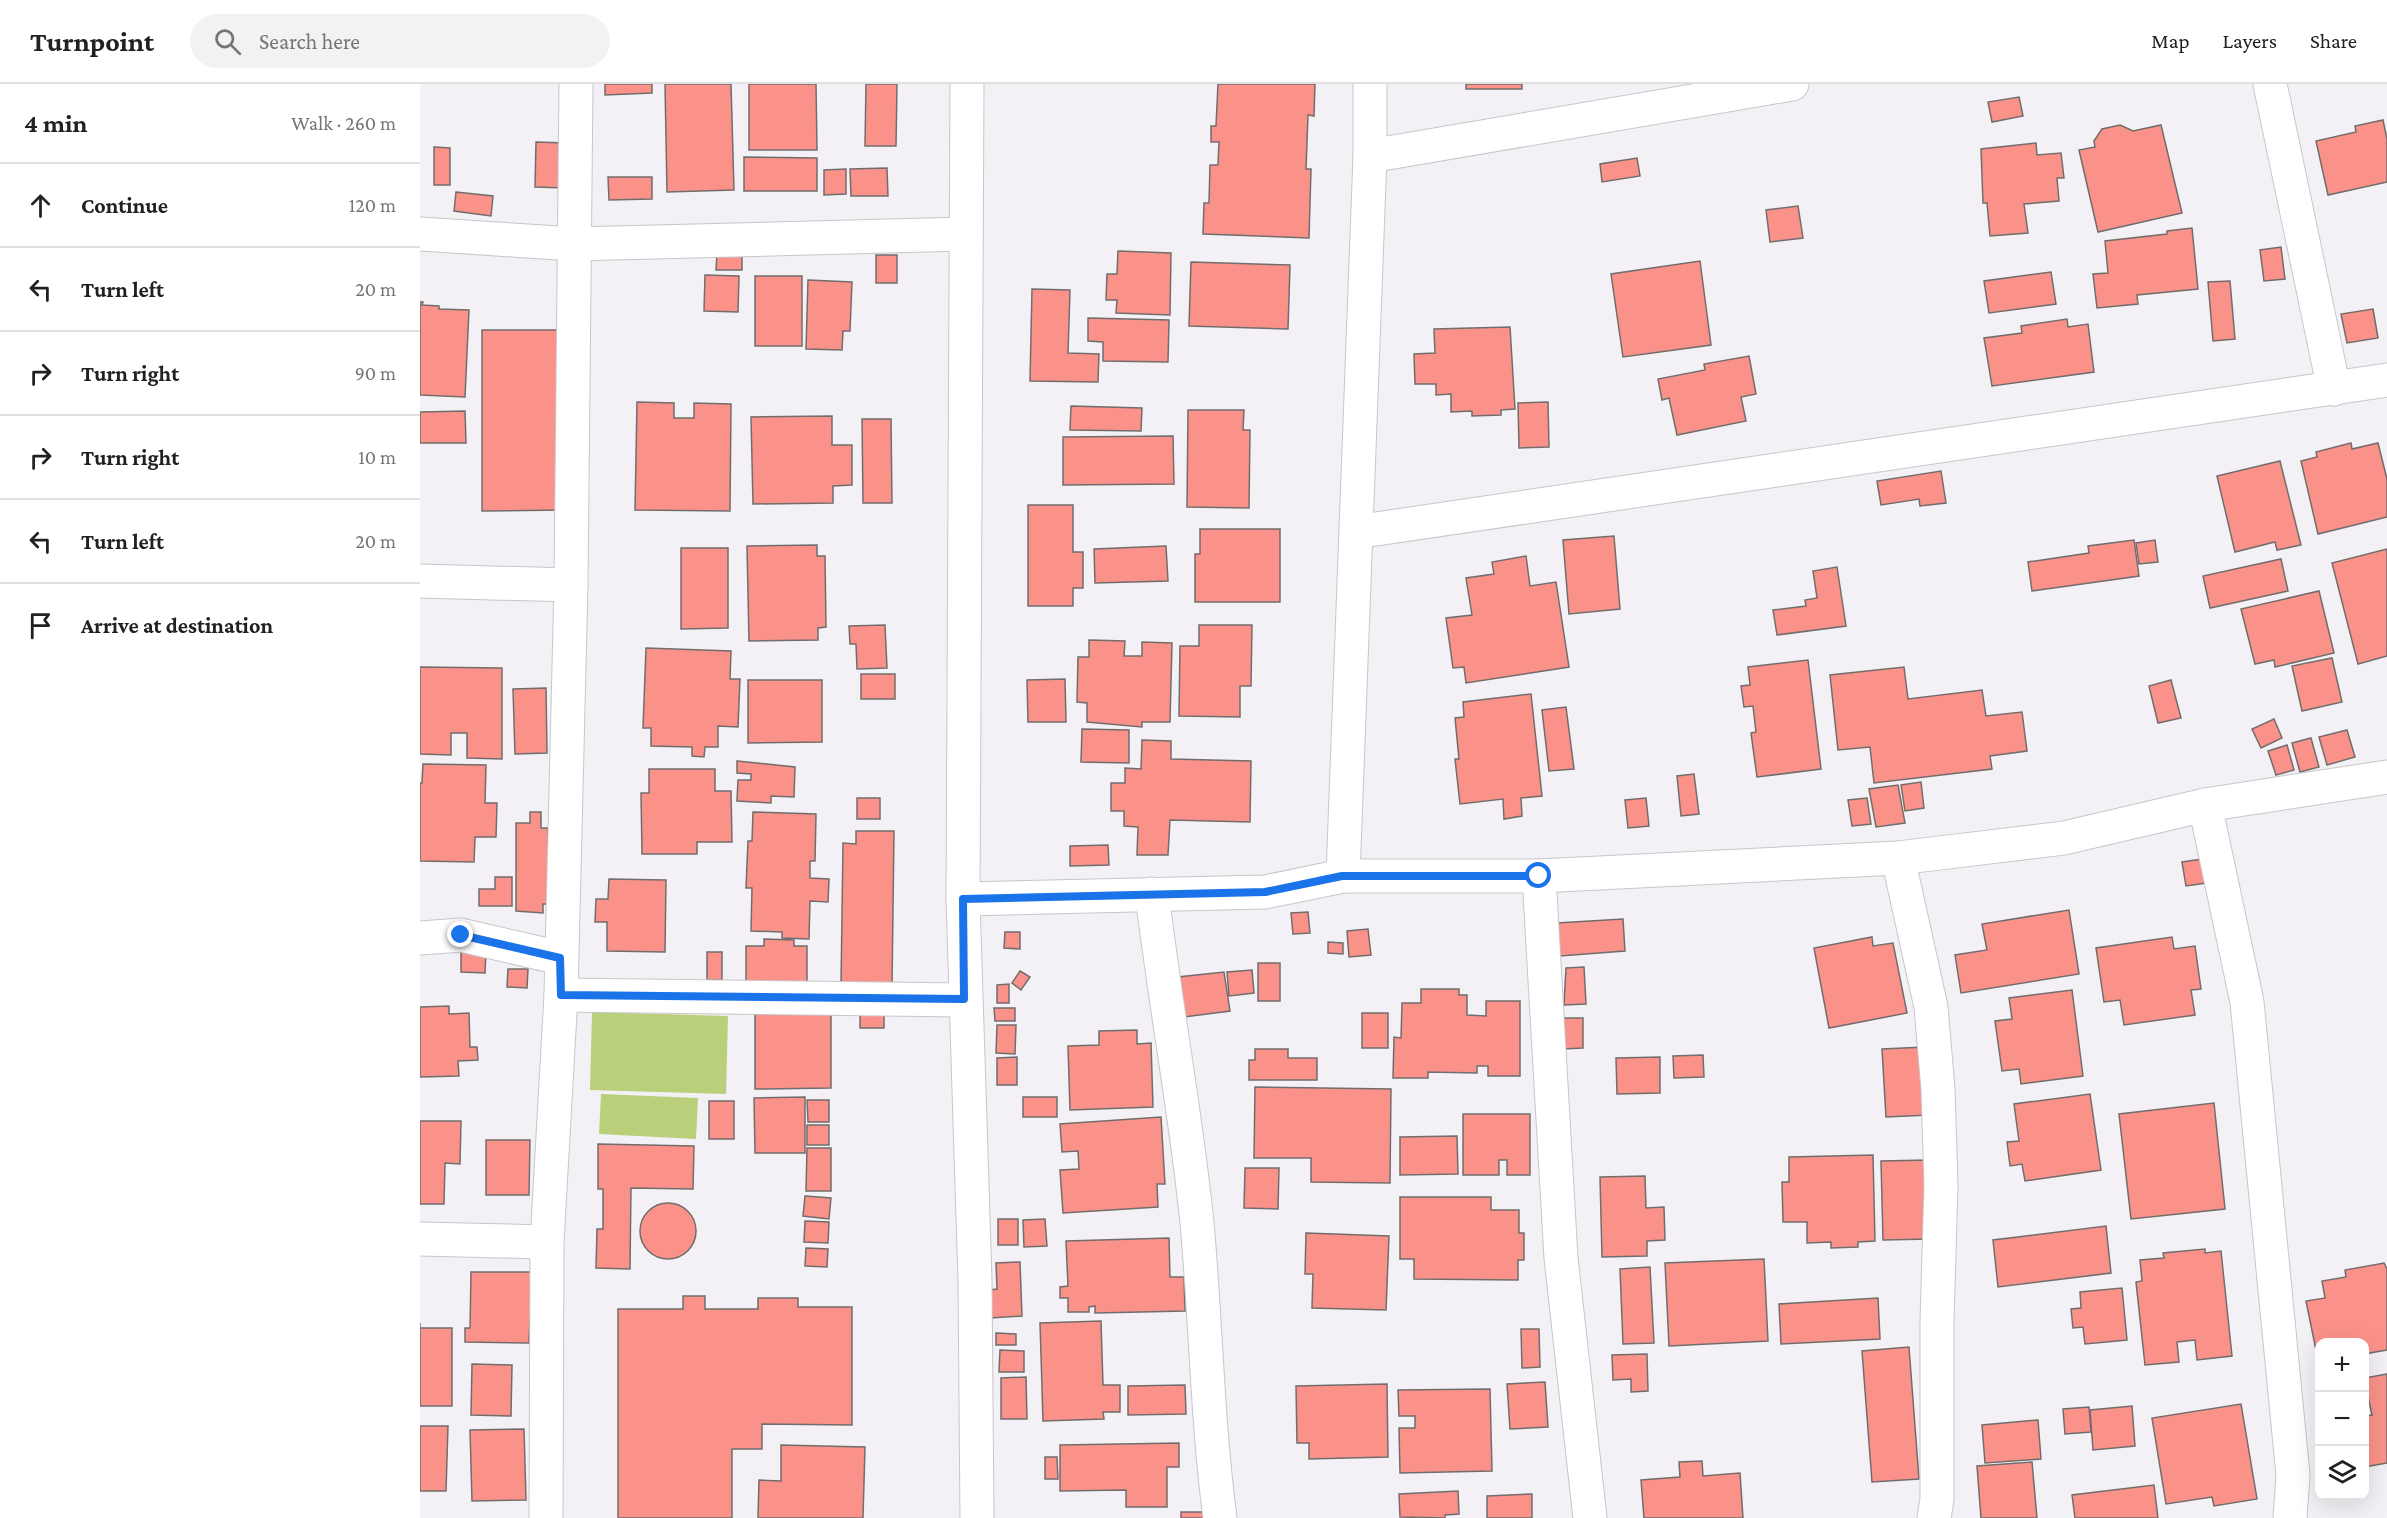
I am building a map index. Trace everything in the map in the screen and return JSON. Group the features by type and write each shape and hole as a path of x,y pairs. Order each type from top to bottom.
{"street":[{"path":"546,1518 547,1242 561,995 560,958 571,585 576,84"},
{"path":"967,84 963,899 964,999 975,1281 977,1518"},
{"path":"1342,876 1370,156 1370,84"},
{"path":"1370,156 1708,91 1792,84"},
{"path":"2270,84 2334,389"},
{"path":"420,234 574,244 966,234"},
{"path":"1356,532 2387,380"},
{"path":"420,581 571,585"},
{"path":"963,899 1265,892 1342,876 1539,876 1899,858 2064,838 2205,805 2387,777"},
{"path":"2205,805 2247,1002 2293,1475 2290,1518"},
{"path":"1899,858 1931,1007 1938,1089 1941,1185 1937,1322 1937,1498 1934,1518"},
{"path":"1539,876 1561,1258 1590,1518"},
{"path":"1152,894 1196,1220 1208,1348 1212,1456 1220,1518"},
{"path":"420,938 461,935 560,958"},
{"path":"561,995 964,999"},
{"path":"420,1239 547,1242"}],"green space":[{"path":"592,1012 728,1016 726,1094 590,1090"},
{"path":"601,1094 698,1098 696,1139 599,1134"}],"building":[{"path":"605,84 652,84 652,93 605,95"},
{"path":"665,84 731,84 734,190 667,192"},
{"path":"749,84 816,84 817,150 749,150"},
{"path":"866,84 897,84 896,146 865,146"},
{"path":"1218,84 1315,84 1314,116 1308,115 1306,169 1311,169 1309,238 1203,234 1204,203 1209,203 1210,165 1218,165 1219,142 1211,142 1211,126 1216,126"},
{"path":"1466,84 1522,84 1522,89 1466,89"},
{"path":"2019,97 2023,116 1992,122 1988,102"},
{"path":"2383,120 2387,139 2387,182 2328,195 2316,141 2356,132 2355,126"},
{"path":"2120,125 2133,131 2161,125 2182,213 2098,232 2079,150 2095,147 2094,141 2102,129"},
{"path":"536,142 566,143 566,188 535,187"},
{"path":"2036,143 2037,155 2061,153 2064,178 2057,178 2059,201 2024,204 2028,233 1990,236 1987,203 1983,203 1981,149"},
{"path":"434,147 450,148 450,185 434,185"},
{"path":"744,157 817,158 817,191 744,191"},
{"path":"1637,158 1640,176 1602,182 1600,164"},
{"path":"887,168 888,196 851,196 850,169"},
{"path":"846,169 846,194 824,195 824,170"},
{"path":"608,177 652,177 652,199 609,200"},
{"path":"456,192 493,196 491,216 454,211"},
{"path":"1798,206 1803,238 1770,242 1766,210"},
{"path":"2192,228 2198,289 2137,295 2138,304 2097,308 2093,274 2108,273 2105,241 2167,234 2167,231"},
{"path":"2281,247 2285,279 2264,281 2260,250"},
{"path":"1118,251 1171,253 1170,315 1116,313 1117,300 1106,300 1107,274 1117,274"},
{"path":"717,252 742,253 742,270 716,270"},
{"path":"876,255 897,255 897,283 876,283"},
{"path":"1700,261 1711,345 1623,357 1611,274"},
{"path":"1191,262 1290,265 1288,329 1189,326"},
{"path":"2051,272 2056,304 1989,313 1984,281"},
{"path":"705,275 739,276 738,312 704,311"},
{"path":"755,276 802,276 802,346 755,346"},
{"path":"808,280 852,282 850,331 843,331 842,350 806,349"},
{"path":"2230,281 2235,339 2213,341 2208,282"},
{"path":"1032,289 1070,290 1068,353 1099,354 1098,382 1030,381"},
{"path":"420,302 423,302 422,305 439,306 439,309 469,310 465,397 420,395"},
{"path":"2373,309 2378,338 2347,343 2341,314"},
{"path":"1088,318 1169,320 1168,362 1103,361 1103,342 1088,341"},
{"path":"2067,319 2068,327 2088,324 2094,372 1992,386 1984,338 2022,333 2021,326"},
{"path":"1510,327 1515,409 1501,410 1501,415 1472,416 1472,411 1451,412 1451,394 1436,395 1436,384 1415,384 1414,354 1435,353 1434,329"},
{"path":"482,330 562,330 563,510 482,511"},
{"path":"1749,356 1756,394 1741,397 1746,421 1677,435 1669,398 1662,400 1658,379 1705,370 1704,364"},
{"path":"637,402 674,403 674,418 694,418 694,403 731,404 730,511 635,510"},
{"path":"1548,402 1549,447 1519,448 1518,403"},
{"path":"1071,406 1142,408 1141,431 1070,430"},
{"path":"1188,410 1244,410 1243,430 1250,430 1249,508 1187,507"},
{"path":"465,411 466,443 420,443 420,412"},
{"path":"832,416 832,445 852,445 852,485 833,486 833,503 753,504 751,417"},
{"path":"862,419 891,419 892,503 863,503"},
{"path":"1173,436 1174,484 1063,485 1063,437"},
{"path":"2351,443 2352,449 2378,443 2387,479 2387,517 2318,534 2301,461 2317,457 2316,452"},
{"path":"2280,461 2301,545 2277,550 2275,542 2235,552 2217,476"},
{"path":"1941,471 1946,503 1920,506 1919,499 1881,505 1877,481"},
{"path":"1028,505 1073,505 1073,552 1083,552 1083,588 1073,588 1073,606 1028,606"},
{"path":"1200,529 1280,529 1280,602 1195,602 1195,554 1200,554"},
{"path":"1614,536 1620,609 1569,614 1563,540"},
{"path":"2134,540 2139,576 2032,591 2028,562 2089,553 2088,546"},
{"path":"2155,540 2158,562 2139,564 2136,543"},
{"path":"817,545 817,556 825,556 826,627 818,628 818,640 749,641 747,546"},
{"path":"1166,546 1168,581 1095,583 1094,549"},
{"path":"681,548 728,548 728,628 681,629"},
{"path":"2387,549 2387,656 2358,664 2332,563"},
{"path":"1526,556 1530,586 1556,582 1569,667 1466,683 1464,667 1453,668 1446,618 1472,615 1466,578 1494,574 1492,562"},
{"path":"2281,559 2288,591 2210,608 2203,576"},
{"path":"1837,567 1846,626 1777,635 1773,610 1806,606 1805,600 1817,598 1813,571"},
{"path":"2319,591 2334,653 2275,667 2274,660 2255,664 2241,609"},
{"path":"885,625 887,668 857,669 856,644 850,644 849,626"},
{"path":"1199,625 1252,625 1251,686 1240,686 1240,717 1179,716 1180,646 1199,646"},
{"path":"1089,640 1125,641 1124,656 1142,656 1142,642 1172,643 1170,722 1142,722 1142,727 1087,722 1087,703 1077,702 1078,657 1089,657"},
{"path":"646,648 731,651 730,679 740,679 738,727 718,726 718,747 705,747 704,757 692,756 692,747 651,746 651,728 643,728"},
{"path":"2332,658 2342,702 2302,711 2292,666"},
{"path":"1808,660 1821,769 1757,777 1751,733 1756,732 1753,706 1744,707 1741,686 1750,685 1748,667"},
{"path":"420,667 502,668 502,759 467,758 467,733 451,733 451,755 420,754"},
{"path":"1904,667 1908,699 1982,690 1986,716 2022,712 2027,751 1990,756 1992,769 1874,783 1870,747 1838,750 1830,675"},
{"path":"861,674 895,674 895,699 861,699"},
{"path":"1065,679 1066,722 1028,722 1027,680"},
{"path":"748,680 822,680 822,742 748,743"},
{"path":"2171,680 2181,718 2158,723 2149,686"},
{"path":"546,688 547,753 515,754 513,689"},
{"path":"1531,694 1542,796 1521,798 1522,816 1504,819 1503,799 1460,804 1455,759 1459,759 1455,718 1464,717 1463,702"},
{"path":"1566,707 1574,769 1549,771 1542,710"},
{"path":"2274,719 2282,738 2261,748 2252,729"},
{"path":"1082,729 1129,730 1129,763 1081,762"},
{"path":"2347,730 2355,757 2327,765 2319,737"},
{"path":"2311,738 2319,767 2300,772 2292,743"},
{"path":"1142,740 1171,741 1171,759 1251,761 1250,822 1170,820 1168,855 1137,855 1138,827 1124,826 1124,811 1111,811 1111,783 1125,783 1125,768 1141,769"},
{"path":"2287,745 2294,770 2276,775 2268,751"},
{"path":"737,761 795,767 794,797 771,796 771,803 737,801 738,780 751,780 751,774 737,773"},
{"path":"423,764 486,765 485,803 497,803 496,837 475,837 474,862 420,861 420,783 422,783"},
{"path":"649,769 715,769 715,791 731,791 732,842 697,842 697,854 642,854 641,793 649,793"},
{"path":"1694,774 1699,814 1681,816 1677,776"},
{"path":"1921,782 1924,808 1905,811 1901,785"},
{"path":"1898,785 1905,823 1876,827 1869,789"},
{"path":"857,798 880,798 880,819 857,819"},
{"path":"1646,798 1649,826 1628,828 1625,800"},
{"path":"1867,798 1871,824 1852,826 1848,800"},
{"path":"530,812 541,812 541,828 548,828 548,904 543,904 543,913 516,911 516,823 530,823"},
{"path":"753,812 816,814 815,861 810,861 810,878 829,879 828,902 810,901 809,939 782,938 782,932 751,931 752,888 746,888 748,841 752,841"},
{"path":"856,831 894,831 892,987 841,986 843,843 856,844"},
{"path":"1108,845 1109,865 1070,866 1070,846"},
{"path":"2202,859 2206,883 2186,886 2182,862"},
{"path":"495,877 512,877 512,906 479,906 479,889 495,889"},
{"path":"609,879 666,880 665,952 607,951 607,922 595,922 596,899 608,899"},
{"path":"2069,910 2079,974 1961,993 1955,955 1987,950 1982,924"},
{"path":"1308,912 1310,933 1293,934 1291,913"},
{"path":"1623,919 1625,951 1560,956 1557,923"},
{"path":"1368,929 1371,955 1349,957 1347,931"},
{"path":"1005,932 1020,932 1020,949 1004,948"},
{"path":"1872,937 1873,946 1893,943 1907,1013 1829,1028 1814,948"},
{"path":"2172,937 2174,949 2195,946 2201,989 2191,990 2195,1015 2124,1025 2120,1000 2104,1002 2096,948"},
{"path":"764,939 794,940 794,946 807,946 807,984 746,983 746,946 764,946"},
{"path":"1328,942 1343,943 1343,954 1328,953"},
{"path":"461,950 486,951 485,973 461,972"},
{"path":"707,952 722,952 722,980 707,980"},
{"path":"1258,963 1280,963 1280,1001 1258,1001"},
{"path":"1584,967 1586,1004 1564,1005 1566,968"},
{"path":"508,969 528,969 527,988 507,987"},
{"path":"1252,970 1254,993 1229,996 1227,972"},
{"path":"1020,971 1030,977 1021,990 1012,983"},
{"path":"1224,972 1230,1011 1184,1017 1178,977"},
{"path":"1009,984 1009,1003 997,1003 997,985"},
{"path":"1421,989 1459,989 1459,995 1467,995 1467,1015 1486,1016 1486,1001 1520,1001 1520,1076 1488,1076 1488,1066 1477,1066 1477,1073 1428,1072 1428,1078 1393,1078 1394,1037 1401,1038 1402,1003 1421,1003"},
{"path":"2072,990 2083,1076 2021,1084 2019,1069 2002,1071 1995,1021 2012,1019 2009,998"},
{"path":"449,1006 449,1014 469,1013 470,1047 477,1047 478,1060 458,1061 459,1076 420,1077 420,1007"},
{"path":"994,1008 1015,1008 1015,1021 995,1021"},
{"path":"860,1009 884,1009 884,1028 860,1028"},
{"path":"831,1013 831,1088 755,1089 755,1014"},
{"path":"1362,1013 1388,1013 1388,1048 1362,1048"},
{"path":"1562,1018 1583,1018 1583,1048 1562,1049"},
{"path":"997,1025 1016,1025 1015,1054 996,1053"},
{"path":"1137,1030 1137,1044 1151,1043 1153,1107 1070,1110 1068,1046 1099,1045 1099,1031"},
{"path":"1925,1047 1929,1115 1886,1117 1882,1049"},
{"path":"1255,1049 1288,1049 1288,1058 1317,1058 1317,1080 1249,1080 1249,1060 1255,1060"},
{"path":"1703,1055 1704,1077 1674,1078 1673,1056"},
{"path":"1017,1057 1017,1085 997,1085 997,1058"},
{"path":"1660,1057 1660,1093 1617,1094 1616,1058"},
{"path":"1255,1087 1391,1089 1390,1183 1311,1182 1311,1158 1254,1158"},
{"path":"2090,1094 2101,1170 2025,1181 2022,1164 2010,1166 2007,1142 2019,1141 2014,1104"},
{"path":"805,1097 805,1153 755,1153 754,1098"},
{"path":"1023,1097 1057,1097 1057,1117 1023,1117"},
{"path":"807,1100 829,1100 829,1122 808,1122"},
{"path":"709,1101 734,1101 734,1139 709,1139"},
{"path":"2214,1103 2225,1209 2131,1219 2119,1114"},
{"path":"1463,1114 1530,1114 1530,1175 1507,1175 1507,1160 1499,1160 1499,1175 1463,1175"},
{"path":"1161,1117 1165,1184 1157,1184 1158,1207 1063,1213 1060,1170 1079,1169 1078,1151 1062,1152 1060,1124"},
{"path":"420,1121 461,1121 460,1164 445,1163 444,1204 420,1204"},
{"path":"807,1125 829,1125 829,1145 807,1145"},
{"path":"1457,1136 1458,1174 1400,1175 1400,1137"},
{"path":"486,1140 530,1140 529,1195 486,1195"},
{"path":"598,1144 694,1146 693,1189 631,1188 630,1269 596,1268 597,1229 603,1229 603,1189 598,1189"},
{"path":"807,1148 831,1148 831,1191 806,1191"},
{"path":"1873,1155 1875,1241 1858,1242 1858,1247 1831,1248 1831,1242 1807,1243 1807,1222 1783,1222 1782,1182 1789,1182 1789,1157"},
{"path":"1928,1160 1930,1239 1883,1240 1881,1161"},
{"path":"1245,1168 1279,1168 1278,1209 1244,1208"},
{"path":"1645,1176 1646,1208 1664,1207 1665,1240 1647,1241 1647,1256 1602,1257 1600,1177"},
{"path":"805,1196 831,1198 829,1219 803,1216"},
{"path":"1400,1197 1491,1197 1491,1210 1519,1210 1519,1233 1524,1233 1524,1260 1518,1260 1518,1280 1414,1279 1414,1259 1400,1259"},
{"path":"668,1203 679,1205 688,1211 694,1220 696,1231 694,1242 688,1251 679,1257 668,1259 657,1257 648,1251 642,1242 640,1231 642,1220 648,1211 657,1205"},
{"path":"998,1219 1018,1219 1018,1245 998,1245"},
{"path":"1045,1219 1047,1246 1024,1247 1023,1220"},
{"path":"805,1221 829,1222 828,1243 804,1242"},
{"path":"2106,1226 2111,1273 1998,1287 1993,1240"},
{"path":"1306,1233 1389,1236 1386,1310 1312,1308 1313,1274 1305,1274"},
{"path":"1169,1238 1170,1277 1184,1277 1185,1311 1095,1313 1095,1306 1089,1307 1089,1312 1068,1312 1068,1298 1060,1298 1060,1287 1068,1286 1066,1241"},
{"path":"806,1248 828,1249 827,1267 805,1266"},
{"path":"2205,1249 2205,1253 2221,1251 2232,1356 2197,1360 2195,1340 2177,1342 2179,1362 2145,1365 2136,1282 2142,1281 2140,1260 2164,1258 2163,1253"},
{"path":"1764,1259 1768,1341 1669,1346 1665,1263"},
{"path":"1020,1262 1022,1316 990,1318 989,1290 997,1289 996,1263"},
{"path":"2384,1263 2387,1269 2387,1350 2369,1353 2369,1338 2315,1338 2315,1345 2306,1301 2325,1298 2322,1281 2346,1277 2345,1270"},
{"path":"1650,1267 1654,1343 1623,1344 1620,1269"},
{"path":"471,1272 534,1272 534,1319 530,1319 529,1343 465,1342 465,1328 470,1328"},
{"path":"2122,1288 2127,1340 2085,1344 2083,1327 2073,1328 2071,1309 2081,1308 2080,1292"},
{"path":"683,1296 705,1296 705,1309 758,1309 758,1298 798,1298 798,1307 852,1307 852,1425 762,1424 762,1449 732,1449 732,1518 618,1518 618,1309 683,1309"},
{"path":"1878,1298 1880,1339 1781,1344 1779,1304"},
{"path":"1101,1321 1103,1385 1120,1385 1120,1412 1103,1412 1104,1419 1043,1421 1040,1323"},
{"path":"420,1328 452,1328 452,1406 420,1406"},
{"path":"1521,1329 1539,1329 1540,1367 1522,1368"},
{"path":"996,1333 1016,1334 1016,1345 996,1345"},
{"path":"1909,1347 1919,1479 1872,1482 1862,1351"},
{"path":"1000,1350 1024,1351 1024,1372 999,1372"},
{"path":"1647,1354 1648,1391 1631,1392 1631,1379 1613,1380 1612,1355"},
{"path":"472,1364 512,1365 511,1416 471,1415"},
{"path":"2387,1374 2387,1463 2369,1466 2369,1415 2372,1415 2369,1401 2369,1377"},
{"path":"1026,1377 1027,1419 1001,1419 1001,1378"},
{"path":"1545,1382 1548,1427 1510,1429 1507,1384"},
{"path":"1387,1384 1388,1457 1309,1459 1309,1443 1297,1443 1296,1386"},
{"path":"1185,1385 1186,1414 1128,1415 1128,1386"},
{"path":"1490,1389 1492,1471 1400,1473 1399,1428 1415,1428 1415,1416 1399,1416 1398,1390"},
{"path":"2241,1404 2257,1499 2214,1506 2212,1497 2166,1504 2152,1418"},
{"path":"2132,1406 2135,1446 2093,1450 2090,1410"},
{"path":"2089,1407 2091,1432 2065,1434 2063,1409"},
{"path":"2038,1420 2041,1459 1985,1463 1982,1425"},
{"path":"420,1426 448,1426 446,1491 420,1491"},
{"path":"524,1429 526,1500 472,1501 470,1430"},
{"path":"1179,1443 1179,1467 1167,1467 1167,1507 1126,1507 1126,1490 1060,1491 1060,1445"},
{"path":"781,1445 865,1447 863,1518 758,1518 759,1480 781,1481"},
{"path":"1045,1457 1057,1457 1058,1479 1045,1479"},
{"path":"1702,1461 1703,1476 1740,1473 1743,1518 1644,1518 1641,1480 1680,1477 1679,1462"},
{"path":"2032,1462 2037,1518 1981,1518 1977,1466"},
{"path":"2154,1485 2158,1518 2075,1518 2072,1495"},
{"path":"1458,1491 1459,1514 1445,1515 1445,1518 1400,1517 1399,1494"},
{"path":"1532,1494 1532,1518 1487,1518 1487,1496"},
{"path":"1181,1512 1213,1512 1213,1518 1181,1518"}],"route":[{"path":"461,935 560,958 561,995 964,999 963,899 1265,892 1342,876 1539,876"}]}
